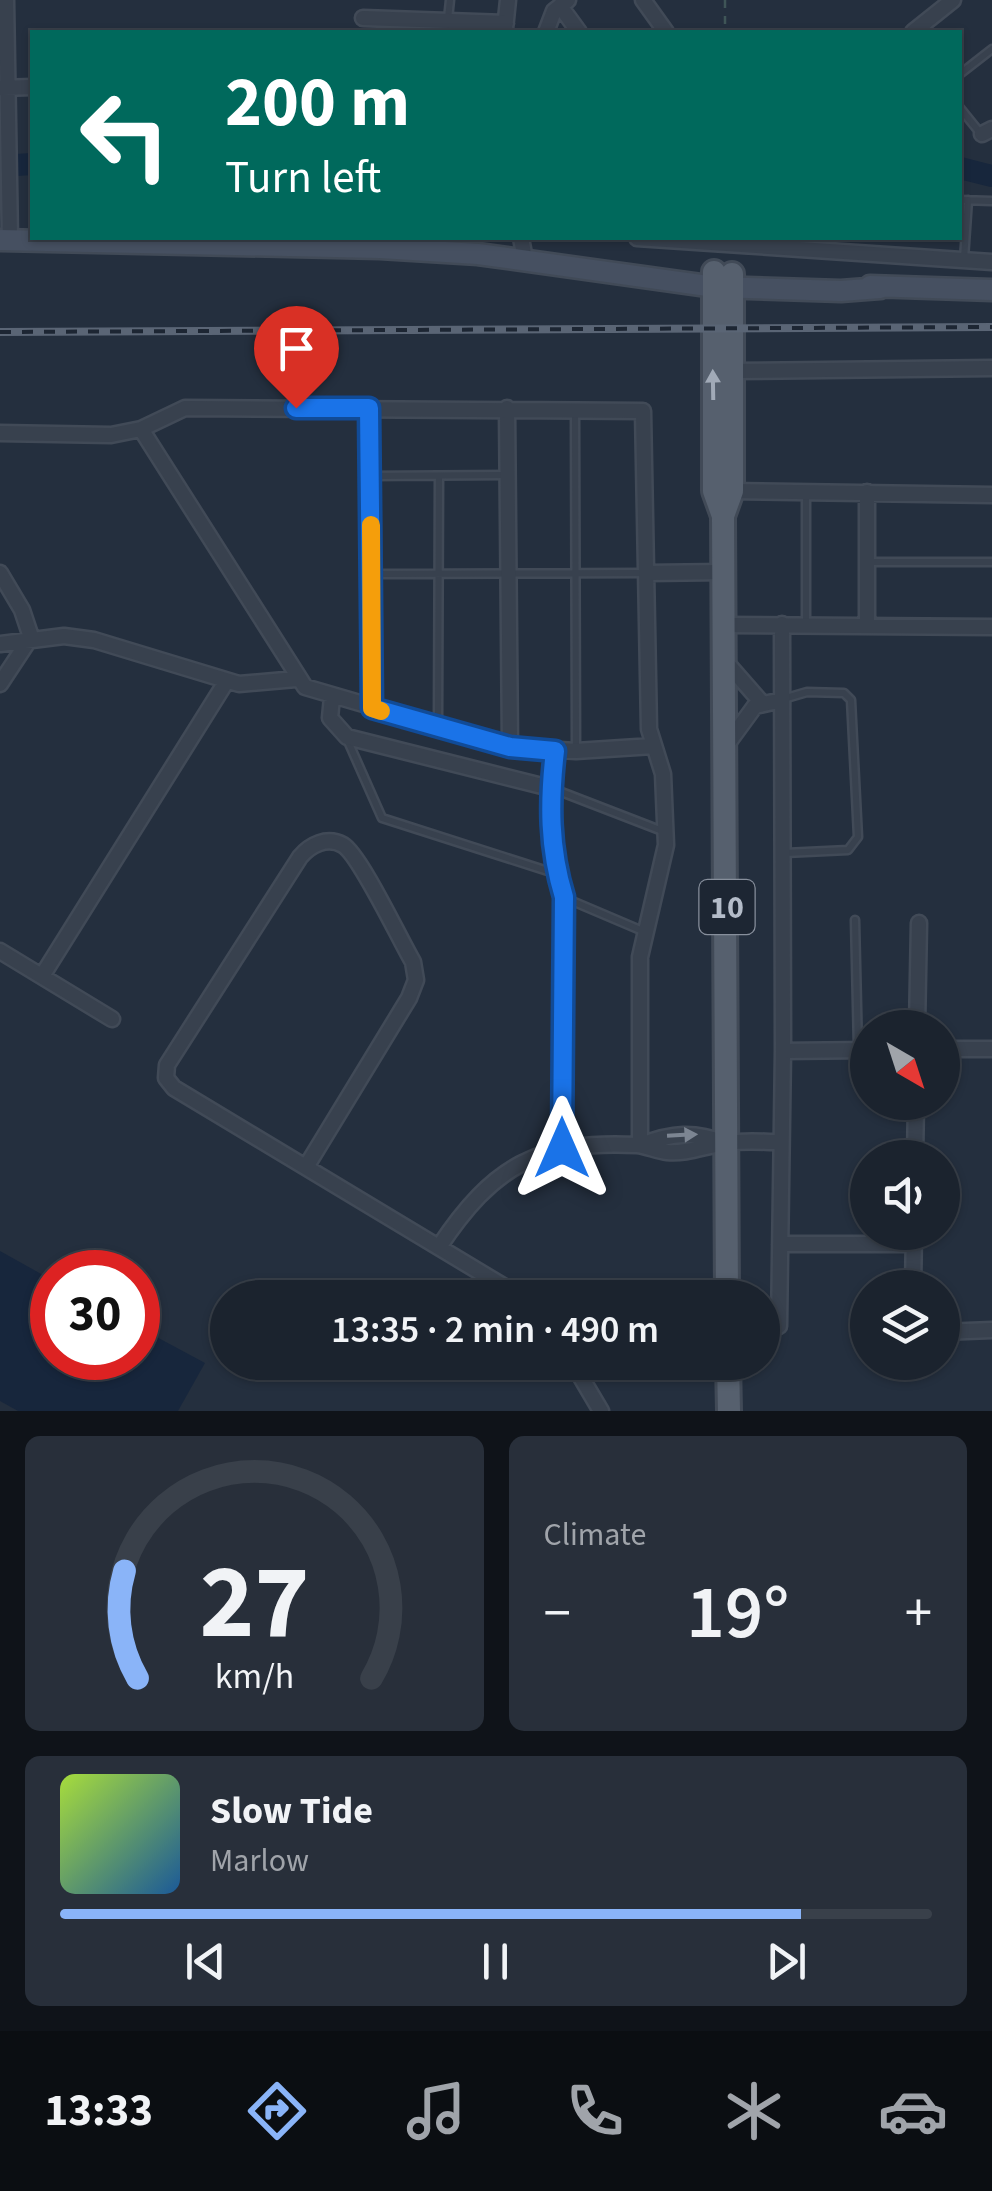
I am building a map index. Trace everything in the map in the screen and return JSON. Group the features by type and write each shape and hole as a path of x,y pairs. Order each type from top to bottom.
{"main road":[{"path":"5,240 380,248 723,280 992,290"},
{"name":"10","path":"723,280 732,371 722,516 727,1280"},
{"name":"10","path":"723,280 723,491"},
{"path":"728,1380 728,1411"}],"street":[{"path":"5,240 9,174 4,88 6,0"},
{"path":"394,20 395,0"},
{"path":"363,18 505,28 508,0"},
{"path":"643,0 665,30"},
{"path":"916,30 953,0"},
{"path":"546,30 549,18 564,3 577,30"},
{"path":"4,88 30,88"},
{"path":"521,240 525,259"},
{"path":"704,240 773,242 992,262"},
{"path":"732,371 992,368"},
{"path":"0,434 111,435 141,428 185,408 636,408 645,414 653,746 662,774 666,833 664,866 640,958 640,1145"},
{"path":"369,408 372,708"},
{"path":"507,408 510,747"},
{"path":"141,428 296,679 332,697 510,747 576,751 653,746"},
{"path":"723,491 992,495"},
{"path":"866,625 867,492"},
{"path":"648,573 723,572"},
{"path":"0,574 31,637"},
{"path":"780,1280 785,853 782,624"},
{"path":"724,625 992,627"},
{"path":"0,644 31,637 94,640 226,682 254,685 296,679"},
{"path":"0,684 31,637"},
{"path":"724,659 745,689 761,702"},
{"path":"42,976 226,682"},
{"path":"332,697 332,724 347,737 550,788"},
{"path":"725,749 738,725 761,702 782,700"},
{"path":"555,751 550,788 557,874 564,897 562,1148"},
{"path":"306,1167 410,998 416,980 413,962 353,855 335,842 319,843 300,857 165,1072 174,1088 493,1280"},
{"path":"917,1010 919,923"},
{"path":"0,951 112,1019"},
{"path":"960,1049 992,1049"},
{"path":"783,1051 850,1050"},
{"path":"440,1248 479,1192 531,1158 562,1148 640,1145 667,1134 700,1134 725,1142 780,1142"},
{"path":"780,1244 850,1241"},
{"path":"960,1331 992,1330"},
{"path":"582,1380 600,1411"}],"lane":[{"path":"448,21 450,0"},
{"path":"962,72 992,49"},
{"path":"962,110 987,132"},
{"path":"964,260 964,200 992,201"},
{"path":"575,408 576,751"},
{"path":"370,476 508,475"},
{"path":"438,727 439,476"},
{"path":"806,493 806,624"},
{"path":"867,562 992,562"},
{"path":"371,574 648,573"},
{"path":"782,700 807,692 844,693 850,700 858,837 848,850 785,853"},
{"path":"347,737 382,818 557,874"},
{"path":"550,788 666,833"},
{"path":"564,897 645,932"},
{"path":"855,920 861,1010"}],"path":[{"path":"725,0 725,30"}],"water":[{"path":"0,1251 30,1268 30,1380 160,1380 160,1339 205,1363 178,1411 18,1411 0,1401"}],"waterway":[{"path":"0,166 30,164"},
{"path":"962,168 992,176"}],"railway":[{"path":"0,332 992,327"}],"slow traffic":[{"path":"371,525 372,708 381,711"}],"route":[{"path":"296,408 369,408 372,708 510,747 555,751 550,804 554,863 564,897 562,1148"}]}
